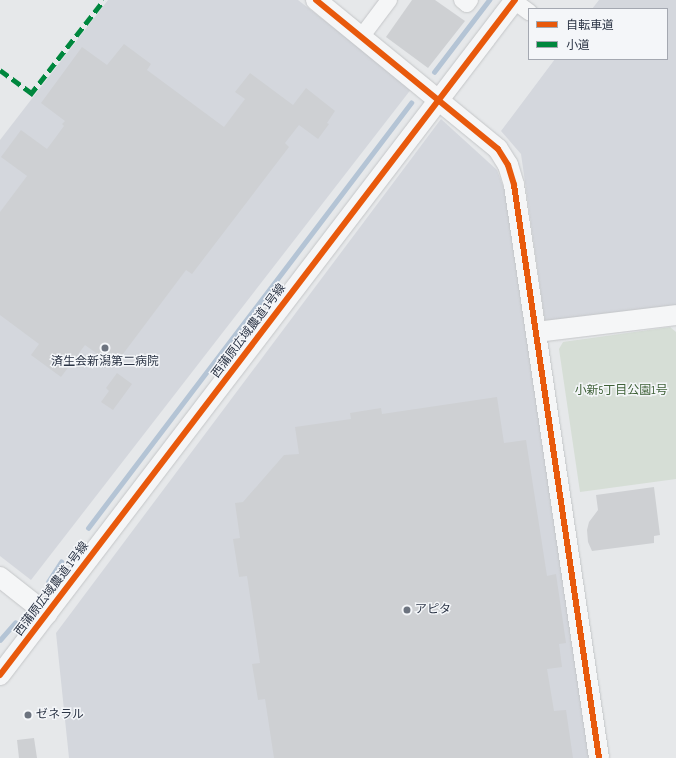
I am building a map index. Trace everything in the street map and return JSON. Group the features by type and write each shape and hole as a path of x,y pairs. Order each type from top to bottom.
{"street":[{"path":"316,0 362,36 498,149 508,165 514,185 599,758"},
{"path":"362,36 389,0"},
{"path":"462,0 467,4 470,0"},
{"name":"西蒲原広域農道 1号線","path":"0,675 438,100 520,5"},
{"path":"536,332 676,315"},
{"path":"0,577 47,614"}],"shaded area":[{"name":"済生会新潟第二病院","path":"108,0 298,0 412,88 31,580 0,556 0,140"},
{"path":"599,0 676,0 676,305 545,322 521,154 501,131 554,60 668,60 668,8 593,8"},
{"path":"441,119 497,170 509,202 591,758 69,758 56,633"}],"green space":[{"name":"小新5丁目公園1号","path":"670,327 676,332 676,479 580,492 559,349 563,342"}],"building":[{"path":"412,0 435,0 465,21 428,68 386,37"},
{"path":"124,44 151,64 147,70 224,127 245,99 235,92 250,73 293,105 306,88 335,111 327,123 329,124 318,139 299,125 285,143 289,147 192,274 186,270 114,366 85,345 61,377 31,355 39,344 0,315 0,212 27,176 1,157 21,130 47,149 64,126 62,124 65,121 41,103 82,47 107,65"},
{"path":"117,373 132,384 113,410 101,402 109,391 106,388"},
{"name":"アピタ","path":"497,397 504,443 526,440 547,576 556,574 566,643 559,644 562,667 547,669 554,711 566,710 573,758 274,758 265,699 258,700 252,664 260,663 247,576 239,577 233,539 240,538 235,503 243,502 284,455 299,454 295,427 351,419 350,413 381,408 382,414"},
{"path":"654,487 660,535 654,536 654,543 592,551 588,542 587,530 589,522 598,510 596,495"},
{"path":"34,738 37,758 19,758 17,740"}],"waterway":[{"path":"434,72 489,0"},
{"path":"88,528 411,103"},
{"path":"48,582 61,562"},
{"path":"0,640 15,623"}],"marked path":[{"path":"30,95 104,0"},
{"path":"0,70 32,93"}],"cycle path":[{"path":"316,0 498,149 508,165 514,185 599,758"},
{"path":"0,675 515,0"}],"place":[{"name":"済生会新潟第二病院","path":"105,348"},
{"name":"アピタ","path":"407,610"},
{"name":"ゼネラル","path":"28,715"}]}
